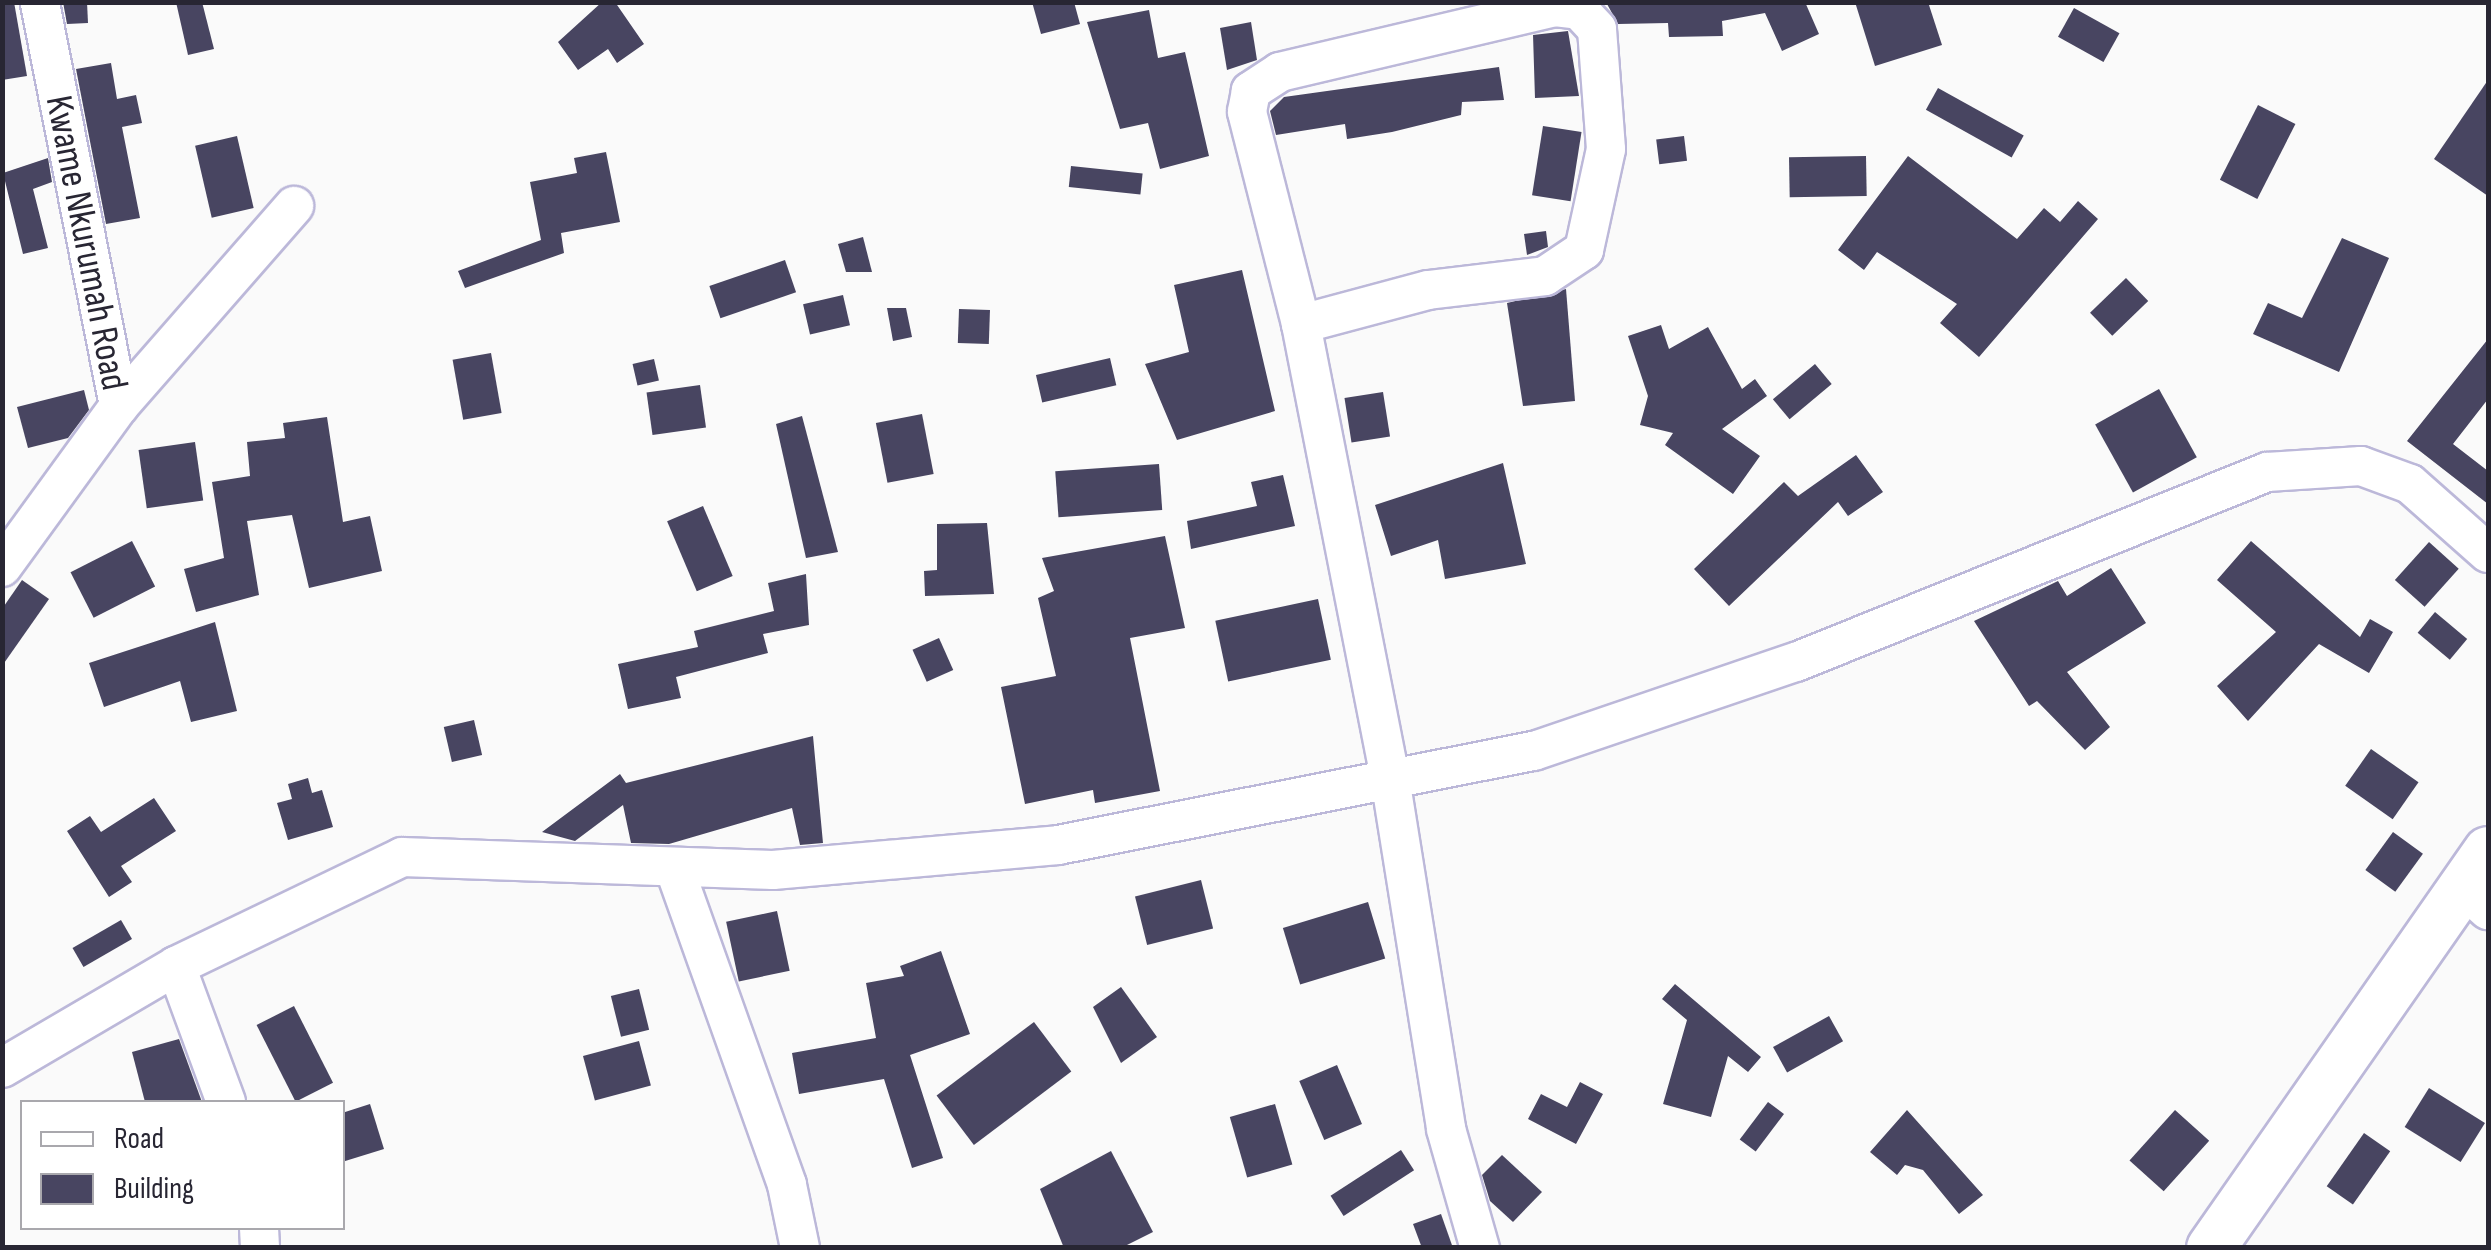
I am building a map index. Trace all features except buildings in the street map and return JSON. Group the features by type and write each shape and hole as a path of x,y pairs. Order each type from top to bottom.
{"main road":[{"path":"2211,1248 2480,883"}],"street":[{"name":"Kwame Nkurumah Road","path":"2,567 119,406 40,2"},
{"path":"1301,324 1428,290 1545,276 1584,250 1606,149 1597,30 1579,10 1555,7 1280,72 1251,91 1247,112 1301,324 1390,778 1446,1128 1480,1248"},
{"path":"119,406 294,206"},
{"path":"2,1068 176,966 402,857 675,870 1058,845 1534,751 1796,662 2267,472 2360,466 2410,484 2488,553"},
{"path":"675,870 787,1185 800,1248"},
{"path":"176,966 225,1100"}]}
